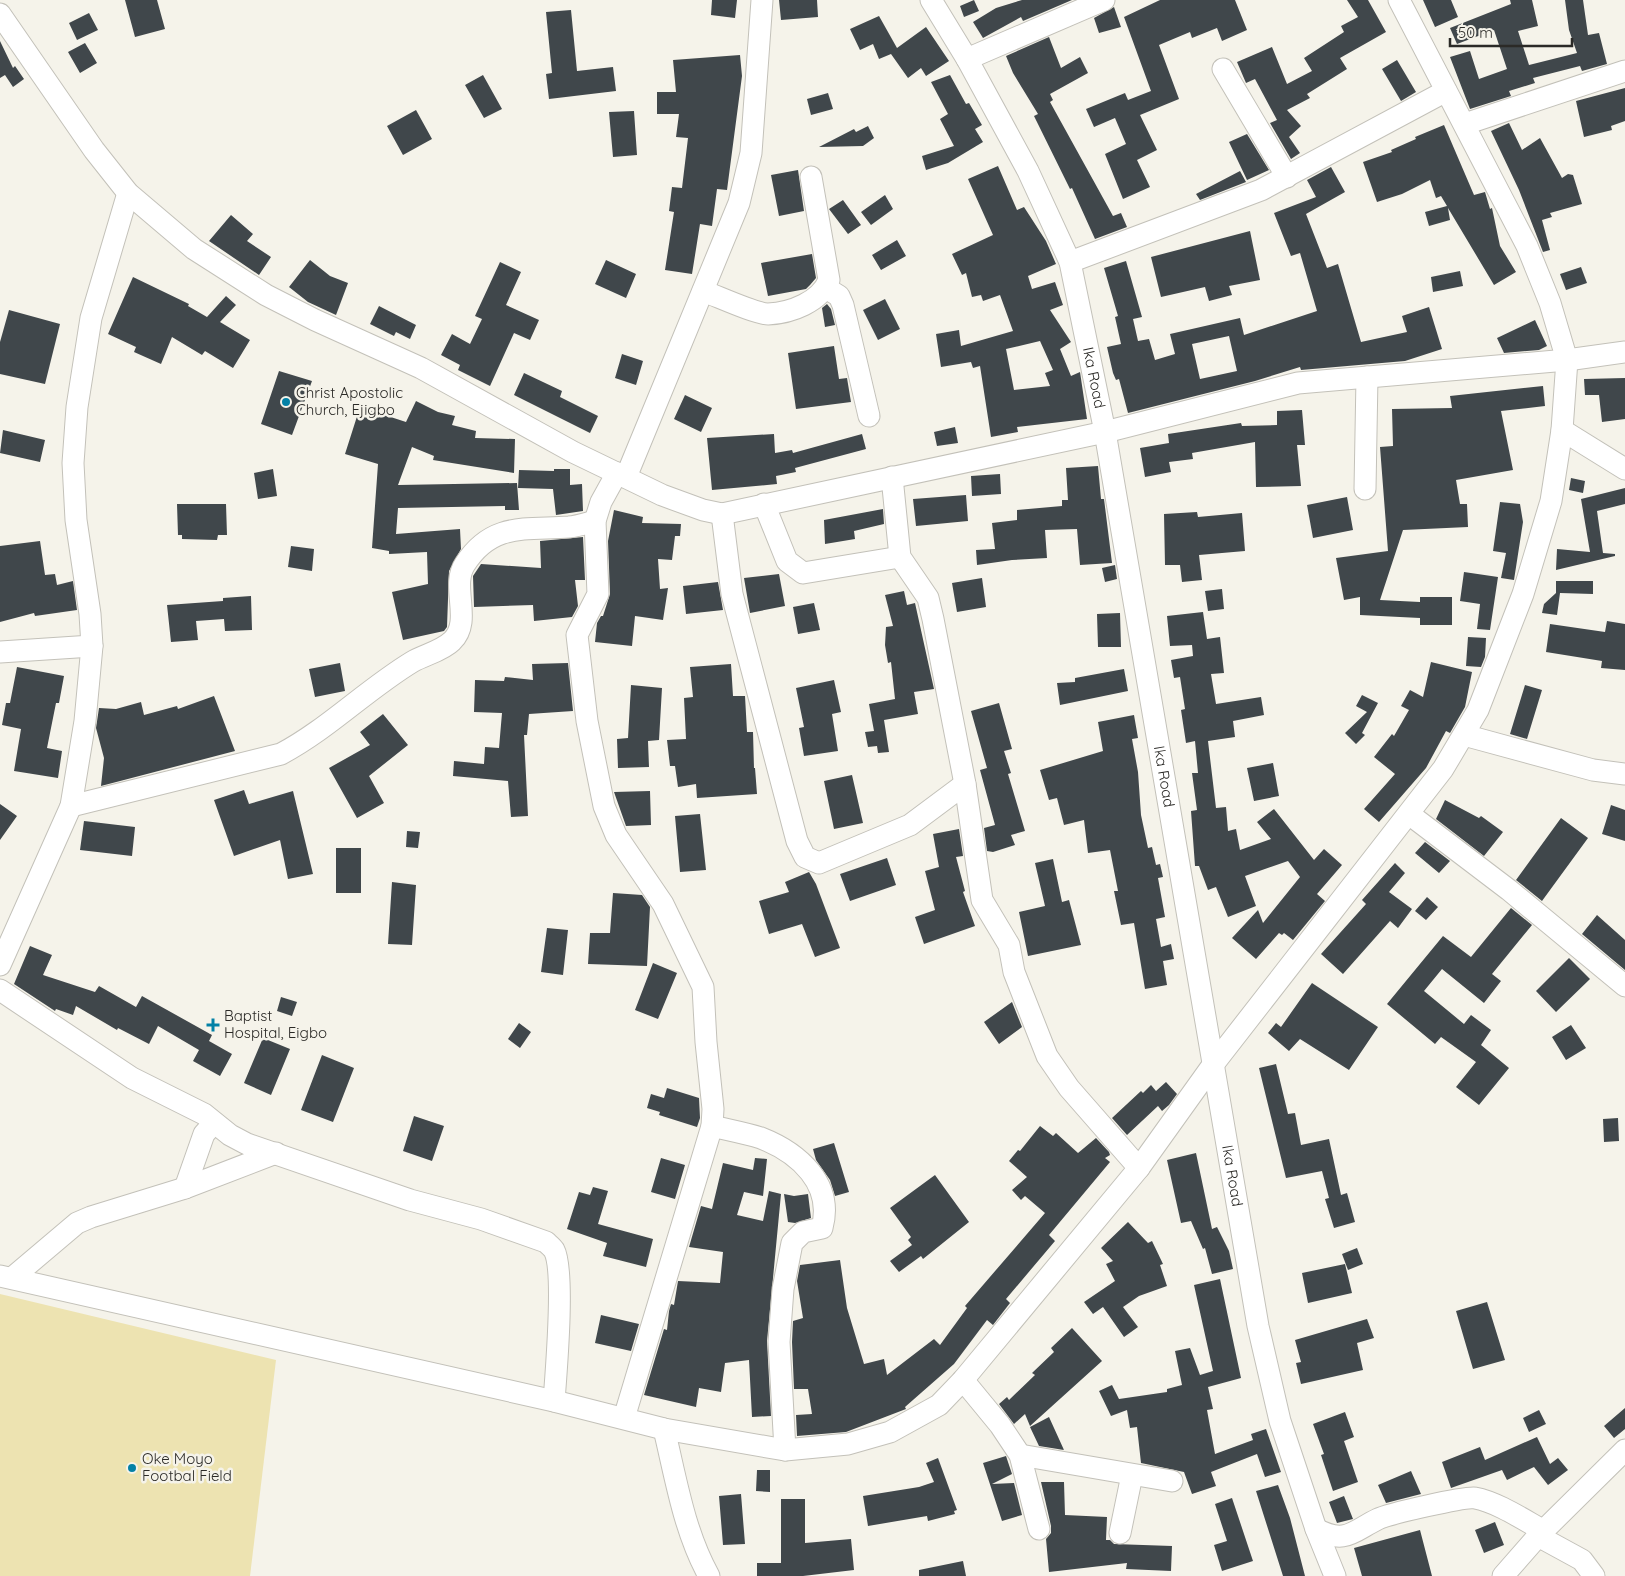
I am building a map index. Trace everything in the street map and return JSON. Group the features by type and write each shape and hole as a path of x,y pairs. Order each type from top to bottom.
{"street":[{"path":"624,1418 712,1126 714,1109 706,1042 703,986 663,904 616,835 604,806 589,731 576,645 577,636 598,594 596,521 601,502 622,475 703,291 739,203 751,153 762,0"},
{"name":"Ika Road","path":"931,0 967,59 1028,171 1070,262 1105,432 1212,1066 1227,1136 1264,1354 1280,1421 1316,1529 1335,1576"},
{"path":"967,59 1104,0"},
{"path":"6,1277 554,1401 664,1429 785,1450 848,1444 890,1432 939,1405 963,1380 1139,1168 1212,1066 1443,769 1478,710 1523,594 1552,501 1562,430 1567,360 1550,303 1527,246 1399,0"},
{"path":"0,14 94,150 128,193 194,249 266,295 315,320 421,368 573,452 662,495 702,510 722,514 892,476 1105,432 1298,383 1567,360 1625,352"},
{"path":"1222,69 1287,177"},
{"path":"1465,124 1625,71"},
{"path":"1070,262 1261,190 1446,91"},
{"path":"703,291 767,314 801,306 821,294 829,280 812,177"},
{"path":"0,965 71,806 85,721 92,646 90,614 76,520 73,463 77,407 91,318 128,193"},
{"path":"826,288 839,296 843,305 870,416"},
{"path":"1365,490 1367,377"},
{"path":"1562,430 1625,469"},
{"path":"892,476 900,558 928,598 932,612 965,784 982,900 1009,945 1014,972 1047,1056 1069,1088 1139,1168"},
{"path":"764,504 787,561 803,573 900,558"},
{"path":"722,514 732,594 797,841 805,857 819,863 910,825 965,784"},
{"path":"71,806 281,754 306,741 411,663 452,641 460,628 461,572 465,564 488,539 515,528 572,527 596,521"},
{"path":"0,652 92,646"},
{"path":"1464,734 1593,770 1625,774"},
{"path":"1408,814 1509,890 1625,986"},
{"path":"0,990 132,1078 186,1104 247,1144 410,1200 481,1219 546,1242 554,1250 557,1261 559,1320 554,1401"},
{"path":"185,1188 204,1134 214,1123"},
{"path":"712,1126 760,1138 788,1151 802,1163 815,1179 825,1201 826,1213 822,1228 803,1232 792,1243 783,1289 779,1342 785,1450"},
{"path":"6,1277 77,1223 185,1188 276,1153"},
{"path":"963,1380 1000,1425 1020,1455 1038,1529"},
{"path":"664,1429 690,1534 696,1552 709,1576"},
{"path":"1503,1576 1541,1534 1625,1450"},
{"path":"1020,1455 1172,1481"},
{"path":"1120,1532 1132,1475"},
{"path":"1316,1529 1333,1536 1346,1536 1379,1518 1474,1498 1503,1509 1582,1560 1594,1576"}],"shaded area":[{"name":"Oke Moyo Footbal Field","path":"0,1294 276,1360 250,1576 0,1576"}],"building":[{"path":"125,0 157,0 165,29 135,37"},
{"path":"712,0 737,0 735,18 711,15"},
{"path":"779,0 817,0 818,17 781,20"},
{"path":"974,0 979,11 964,17 960,6"},
{"path":"1022,0 1072,0 1023,21 1021,17 983,38 973,22 996,8"},
{"path":"1160,0 1235,0 1247,30 1222,41 1217,28 1192,38 1190,32 1159,45 1179,99 1140,115 1157,150 1137,160 1150,187 1123,199 1105,154 1126,144 1115,118 1094,127 1086,109 1125,93 1128,100 1151,91 1124,17"},
{"path":"1347,0 1368,0 1386,32 1340,58 1347,69 1307,94 1310,98 1287,110 1301,126 1289,137 1300,153 1291,159 1270,123 1277,120 1255,79 1246,83 1237,62 1272,47 1287,84 1312,71 1304,58 1344,32 1341,26 1358,17"},
{"path":"1423,0 1451,0 1458,17 1435,27"},
{"path":"1510,0 1532,0 1538,26 1518,31 1529,65 1577,53 1569,30 1565,0 1583,0 1588,35 1599,33 1607,64 1582,71 1580,66 1533,78 1535,83 1509,91 1511,96 1470,109 1450,57 1470,51 1479,79 1507,69 1494,30 1457,44 1450,28 1511,4"},
{"path":"1114,7 1121,27 1099,33 1094,18"},
{"path":"571,10 577,71 613,67 616,91 549,99 546,74 552,73 546,12"},
{"path":"89,13 98,30 77,40 69,23"},
{"path":"879,16 897,48 926,27 949,61 926,76 921,68 908,78 891,54 879,59 873,44 860,50 850,29"},
{"path":"1049,37 1061,68 1080,57 1088,73 1050,94 1053,100 1050,102 1113,216 1121,213 1127,227 1095,239 1072,188 1070,189 1034,116 1038,114 1013,73 1006,56"},
{"path":"0,41 13,68 15,66 24,79 13,87 5,75 0,78"},
{"path":"85,43 97,63 80,73 68,52"},
{"path":"740,55 742,76 727,190 717,189 712,226 700,224 692,274 665,270 674,212 669,211 672,187 682,188 688,138 676,137 679,114 657,114 657,92 676,92 673,60"},
{"path":"1397,60 1416,92 1401,101 1382,69"},
{"path":"483,75 502,109 484,118 465,85"},
{"path":"950,75 966,104 969,103 982,125 975,129 983,142 948,163 926,170 922,156 954,146 940,119 948,114 931,82"},
{"path":"1625,88 1625,121 1611,126 1612,130 1584,137 1576,101"},
{"path":"828,93 833,109 811,115 807,99"},
{"path":"416,110 432,139 403,155 387,126"},
{"path":"634,111 637,155 613,157 609,112"},
{"path":"1509,123 1522,150 1540,138 1562,178 1568,174 1573,175 1582,204 1550,213 1552,217 1542,220 1550,250 1543,252 1519,190 1491,131"},
{"path":"1444,125 1474,195 1485,192 1490,209 1492,208 1500,246 1516,272 1494,285 1448,208 1450,220 1429,226 1425,212 1447,206 1441,196 1436,198 1430,180 1402,194 1377,202 1363,162 1392,152 1391,150 1416,139 1415,137"},
{"path":"868,126 874,138 863,146 819,147 854,129 856,132"},
{"path":"1247,134 1269,170 1247,180 1229,142"},
{"path":"998,166 1017,210 1024,207 1046,241 1056,264 1028,276 1032,289 1055,282 1063,305 1050,310 1071,342 1060,349 1071,376 1080,372 1087,419 1017,427 1018,432 991,437 980,366 973,368 971,362 941,367 936,334 959,330 961,346 1013,331 1000,295 983,301 981,295 972,297 966,273 962,275 952,254 993,235 968,179","holes":["1040,341 1053,370 1045,373 1050,386 1014,390 1006,349"]},
{"path":"1331,167 1345,192 1306,214 1327,268 1338,264 1361,342 1407,332 1402,316 1429,307 1442,349 1405,361 1301,370 1300,367 1255,381 1128,413 1119,379 1116,380 1113,373 1107,347 1121,344 1115,317 1118,316 1104,268 1126,261 1142,317 1133,319 1138,341 1149,339 1155,360 1175,354 1170,334 1240,318 1244,335 1317,311 1300,253 1291,256 1274,213 1316,197 1307,180","holes":["1229,336 1237,371 1200,379 1192,344"]},
{"path":"798,170 804,211 779,216 771,175"},
{"path":"1240,171 1246,182 1200,200 1196,194"},
{"path":"885,195 893,209 871,225 861,212"},
{"path":"843,200 861,225 848,234 829,209"},
{"path":"231,215 253,234 247,241 271,257 259,275 209,241"},
{"path":"1250,231 1260,280 1229,286 1232,295 1209,301 1205,287 1161,297 1151,257"},
{"path":"897,240 906,256 881,270 872,255"},
{"path":"812,254 816,278 806,289 768,296 761,263"},
{"path":"310,260 330,276 348,283 336,315 308,302 289,287"},
{"path":"606,260 636,274 626,298 595,284"},
{"path":"500,262 521,272 506,305 539,320 530,340 514,333 490,386 458,370 460,365 441,355 452,334 470,344 482,319 475,316"},
{"path":"1581,267 1587,283 1566,290 1560,274"},
{"path":"1460,271 1463,286 1433,292 1431,277"},
{"path":"133,277 189,304 188,306 207,317 226,296 236,305 220,322 250,340 233,368 205,351 202,355 172,337 161,364 134,352 136,347 108,334"},
{"path":"885,299 900,329 878,340 863,310"},
{"path":"827,304 831,309 835,325 825,327 822,308"},
{"path":"379,306 416,325 410,339 396,332 394,336 370,324"},
{"path":"9,310 60,324 45,384 0,374 0,342"},
{"path":"1535,320 1547,346 1539,350 1504,353 1497,338"},
{"path":"834,346 839,379 847,378 851,402 796,409 788,353"},
{"path":"622,354 643,361 636,385 615,378"},
{"name":"Christ Apostolic Church, Ejigbo","path":"279,371 312,381 292,435 261,424"},
{"path":"524,373 562,391 560,397 598,416 590,433 514,395"},
{"path":"1625,378 1625,419 1602,422 1599,395 1585,395 1584,379"},
{"path":"1543,386 1545,406 1501,411 1513,470 1456,480 1460,504 1467,504 1468,527 1403,530 1380,600 1420,602 1420,597 1452,597 1452,625 1420,625 1420,618 1360,615 1360,597 1344,600 1336,558 1388,551 1380,447 1393,446 1392,409 1452,408 1450,396"},
{"path":"685,395 712,408 701,432 674,419"},
{"path":"416,401 438,412 455,416 452,425 476,431 475,438 515,439 514,473 433,460 434,456 412,447 398,485 517,483 519,510 505,510 505,506 398,508 396,534 460,529 461,549 449,571 447,627 444,631 403,640 392,592 428,584 427,552 389,554 389,551 372,548 378,464 345,454 360,407 406,422"},
{"path":"1302,410 1305,445 1297,445 1301,486 1256,487 1255,442 1192,453 1193,459 1169,462 1171,472 1145,477 1140,448 1169,443 1168,434 1241,423 1242,426 1277,425 1277,411"},
{"path":"955,427 958,443 937,446 934,432"},
{"path":"3,430 45,440 40,462 0,453"},
{"path":"774,434 775,453 792,450 793,453 862,434 866,449 795,468 796,472 776,476 777,484 712,490 707,438"},
{"path":"1098,466 1101,499 1104,499 1112,563 1080,565 1077,529 1045,530 1047,558 977,565 976,550 995,549 992,523 1017,520 1017,510 1062,506 1062,500 1068,500 1066,468"},
{"path":"273,469 277,496 258,499 254,473"},
{"path":"554,469 570,469 570,485 582,484 583,511 556,515 553,489 518,488 519,470 554,471"},
{"path":"1000,474 1001,494 972,496 971,476"},
{"path":"1571,478 1585,481 1583,493 1569,490"},
{"path":"1625,488 1625,504 1597,511 1603,553 1615,554 1615,556 1556,570 1557,549 1590,552 1581,499"},
{"path":"966,495 968,521 916,526 913,499"},
{"path":"1347,497 1353,530 1313,538 1307,505"},
{"path":"1500,502 1520,504 1523,522 1514,580 1501,578 1506,553 1493,551"},
{"path":"177,504 226,504 227,535 218,535 217,540 182,539 182,535 178,535"},
{"path":"883,509 884,524 854,531 855,539 825,544 824,520"},
{"path":"614,510 643,517 642,523 681,524 680,536 675,536 672,560 658,559 660,589 668,588 663,620 635,616 632,646 595,642 597,623 601,616 603,616 610,594 608,541"},
{"path":"1197,512 1198,517 1242,513 1245,551 1199,555 1202,580 1182,582 1180,565 1165,565 1164,514"},
{"path":"583,537 585,580 575,580 578,606 572,617 534,621 533,605 474,607 473,576 481,564 541,568 540,541"},
{"path":"40,541 45,575 55,574 57,585 73,581 77,610 35,616 34,613 0,622 0,546"},
{"path":"291,546 314,549 312,571 288,567"},
{"path":"1115,565 1117,579 1105,582 1102,568"},
{"path":"1464,572 1498,577 1490,630 1477,629 1480,604 1460,601"},
{"path":"779,574 785,606 750,613 744,578"},
{"path":"982,578 986,607 957,612 952,583"},
{"path":"1556,581 1593,581 1593,594 1560,593 1557,615 1542,613 1544,604 1556,593"},
{"path":"718,582 723,610 686,614 683,586"},
{"path":"1222,589 1224,609 1208,611 1205,591"},
{"path":"904,591 907,605 915,603 934,689 914,692 918,714 884,720 889,752 878,753 877,746 868,747 865,732 874,731 869,704 895,699 891,662 888,663 885,645 886,627 893,626 885,595"},
{"path":"251,596 252,630 225,631 224,619 196,621 198,640 171,642 167,605 223,601 223,598"},
{"path":"814,603 820,630 798,634 793,607"},
{"path":"1203,612 1207,639 1220,637 1224,673 1211,674 1216,704 1261,697 1264,715 1233,721 1235,737 1208,741 1216,808 1226,807 1228,831 1236,829 1240,850 1271,839 1257,822 1274,809 1314,860 1324,849 1342,865 1317,894 1325,901 1293,940 1284,933 1282,935 1279,933 1256,959 1232,938 1258,910 1263,923 1300,877 1288,861 1245,876 1256,906 1228,917 1216,887 1208,890 1199,866 1195,866 1191,811 1197,810 1192,773 1198,773 1195,741 1186,743 1181,710 1185,709 1180,677 1174,678 1171,660 1193,656 1192,645 1170,646 1167,616"},
{"path":"1120,613 1121,647 1098,647 1097,614"},
{"path":"1607,621 1625,624 1625,670 1601,668 1602,661 1546,652 1550,624 1605,632"},
{"path":"1468,637 1486,638 1485,657 1481,667 1466,666"},
{"path":"1431,662 1472,672 1465,707 1450,733 1446,731 1426,768 1379,822 1364,809 1395,774 1374,757 1392,734 1394,736 1409,710 1401,706 1410,690 1423,697"},
{"path":"340,663 345,691 315,697 309,669"},
{"path":"568,663 573,711 529,714 527,735 524,735 528,816 511,817 508,781 453,776 454,761 484,764 485,747 499,748 502,713 474,712 475,680 504,681 505,677 533,680 532,664"},
{"path":"731,664 733,696 745,696 747,732 753,732 757,794 697,798 696,784 678,787 675,766 670,766 667,740 686,739 684,698 693,697 690,667"},
{"path":"17,667 64,676 59,703 56,703 47,748 62,751 58,778 14,771 21,729 2,725 6,703 10,703"},
{"path":"1124,669 1128,691 1060,705 1057,683 1075,682 1075,678"},
{"path":"834,680 841,712 832,714 838,751 804,756 799,728 804,727 796,688"},
{"path":"631,685 662,688 659,740 648,741 649,767 618,768 617,739 628,738"},
{"path":"1525,685 1542,690 1527,739 1510,734"},
{"path":"1362,695 1378,703 1362,733 1365,735 1356,744 1345,733 1367,712 1356,706"},
{"path":"214,696 235,751 101,786 104,758 96,728 99,708 116,709 141,702 144,715 177,706 178,709"},
{"path":"999,703 1012,749 1004,751 1011,773 1008,774 1025,831 1011,835 1015,845 993,852 987,851 984,828 995,825 980,770 987,768 971,711"},
{"path":"383,714 408,745 369,776 384,803 357,818 329,768 370,745 360,732"},
{"path":"1134,715 1138,738 1132,739 1138,772 1141,815 1148,848 1152,847 1156,865 1160,864 1163,877 1158,878 1165,917 1156,919 1161,947 1171,944 1174,959 1163,961 1167,985 1145,989 1134,923 1121,925 1114,891 1118,891 1110,850 1088,853 1084,820 1064,825 1057,798 1049,800 1040,770 1103,751 1098,722"},
{"path":"1273,763 1279,796 1254,801 1247,768"},
{"path":"852,775 863,823 834,829 824,781"},
{"path":"244,790 249,804 293,791 313,874 288,879 280,840 234,856 214,800"},
{"path":"650,791 651,825 626,826 614,792"},
{"path":"1445,800 1479,818 1481,816 1503,832 1484,856 1436,819"},
{"path":"0,804 17,816 0,840"},
{"path":"1611,805 1625,810 1625,841 1602,834"},
{"path":"700,814 706,870 680,872 675,816"},
{"path":"1561,818 1588,838 1542,901 1516,880"},
{"path":"84,821 135,827 132,856 80,850"},
{"path":"959,829 963,856 956,857 965,891 963,892 975,926 924,944 915,917 935,910 925,871 939,867 933,834"},
{"path":"407,831 420,832 418,848 406,847"},
{"path":"1425,842 1450,861 1439,873 1415,853"},
{"path":"336,848 361,848 361,893 336,893"},
{"path":"887,858 896,885 850,901 840,874"},
{"path":"1053,859 1062,902 1069,900 1081,945 1028,956 1019,912 1045,906 1035,863"},
{"path":"1395,863 1405,873 1389,892 1412,909 1398,928 1390,921 1343,974 1321,954 1366,904 1362,900"},
{"path":"809,872 816,884 840,948 815,957 802,924 769,934 759,901 789,892 785,882"},
{"path":"392,882 416,885 412,945 388,944"},
{"path":"613,893 642,895 650,907 647,966 588,964 590,933 610,933"},
{"path":"1427,897 1438,907 1426,920 1415,911"},
{"path":"1511,908 1532,925 1492,974 1501,981 1484,1003 1442,969 1424,991 1464,1024 1471,1015 1491,1030 1481,1045 1509,1068 1479,1105 1456,1087 1476,1062 1441,1037 1435,1044 1387,1004 1443,936 1471,957"},
{"path":"1597,915 1625,940 1625,970 1582,934"},
{"path":"547,928 568,930 563,975 541,972"},
{"path":"30,946 52,955 43,975 95,992 99,986 136,1007 142,996 212,1035 209,1041 232,1054 220,1076 193,1061 199,1050 158,1026 149,1044 118,1028 117,1030 76,1006 73,1015 56,1009 55,1011 14,984"},
{"path":"1569,958 1590,979 1556,1012 1536,991"},
{"path":"653,963 677,973 658,1019 635,1010"},
{"path":"1312,983 1378,1027 1349,1070 1300,1039 1289,1051 1268,1033 1276,1023 1281,1027"},
{"path":"281,997 297,1002 292,1016 277,1011"},
{"path":"1012,1002 1022,1027 999,1044 984,1022"},
{"path":"519,1023 531,1032 520,1048 508,1039"},
{"path":"1571,1025 1586,1048 1566,1060 1552,1037"},
{"path":"263,1038 290,1049 271,1095 244,1083"},
{"path":"322,1055 354,1068 333,1122 301,1110"},
{"path":"1276,1064 1288,1114 1295,1113 1301,1145 1329,1139 1341,1195 1347,1193 1355,1222 1334,1228 1325,1199 1329,1198 1322,1171 1286,1178 1259,1068"},
{"path":"1166,1082 1177,1094 1169,1105 1162,1111 1158,1106 1127,1135 1112,1118 1141,1091 1143,1093 1151,1085 1156,1091"},
{"path":"667,1088 699,1098 700,1118 697,1127 659,1115 660,1112 647,1108 651,1094 664,1098"},
{"path":"414,1116 444,1126 432,1161 403,1151"},
{"path":"1618,1118 1619,1141 1604,1142 1603,1119"},
{"path":"1040,1126 1053,1136 1056,1133 1078,1153 1096,1138 1109,1152 1110,1155 1105,1158 1110,1162 1049,1235 1055,1241 1006,1299 1010,1303 993,1325 987,1320 954,1364 905,1407 906,1409 846,1432 797,1436 796,1415 812,1414 808,1389 794,1389 793,1321 803,1318 797,1281 800,1265 840,1260 847,1308 864,1364 884,1359 887,1375 934,1339 940,1345 967,1308 965,1306 1045,1213 1025,1196 1021,1200 1012,1190 1027,1177 1009,1161 1018,1150 1020,1151"},
{"path":"834,1143 849,1192 835,1196 830,1180 816,1160 813,1149"},
{"path":"1196,1153 1212,1229 1217,1227 1229,1251 1233,1269 1212,1274 1205,1248 1203,1249 1191,1221 1181,1223 1167,1160"},
{"path":"661,1158 685,1165 675,1199 651,1192"},
{"path":"755,1158 767,1159 763,1196 744,1192 737,1215 763,1221 769,1191 781,1194 767,1341 771,1416 752,1417 749,1360 725,1363 721,1392 699,1388 696,1407 644,1395 664,1329 667,1330 669,1311 671,1304 674,1305 678,1281 720,1283 723,1252 689,1247 701,1206 712,1209 723,1163 753,1170"},
{"path":"935,1175 969,1222 923,1259 921,1256 899,1272 890,1261 912,1245 908,1240 911,1237 890,1208"},
{"path":"593,1187 608,1191 598,1224 653,1239 646,1267 603,1256 607,1243 567,1229 579,1192 590,1195"},
{"path":"784,1194 794,1196 808,1194 811,1218 795,1223 788,1222"},
{"path":"1128,1222 1148,1243 1152,1241 1163,1264 1160,1265 1167,1286 1139,1296 1123,1307 1138,1327 1124,1337 1103,1307 1093,1314 1084,1302 1115,1281 1106,1264 1113,1261 1101,1248"},
{"path":"1357,1248 1363,1264 1348,1270 1342,1254"},
{"path":"1345,1264 1352,1293 1308,1303 1302,1273"},
{"path":"1220,1279 1241,1378 1208,1387 1213,1409 1207,1410 1215,1454 1253,1440 1251,1434 1266,1429 1281,1472 1265,1477 1257,1454 1211,1472 1216,1486 1192,1494 1184,1472 1141,1463 1137,1427 1130,1428 1127,1410 1111,1416 1099,1391 1112,1385 1119,1399 1167,1392 1167,1389 1182,1385 1175,1351 1190,1348 1200,1375 1213,1371 1194,1285"},
{"path":"1487,1302 1505,1360 1473,1369 1456,1311"},
{"path":"601,1315 639,1324 631,1351 595,1343"},
{"path":"1367,1319 1374,1338 1357,1343 1363,1370 1301,1384 1296,1363 1301,1362 1295,1340"},
{"path":"1072,1328 1102,1361 1030,1426 1025,1414 1014,1424 999,1404 1007,1397 1009,1400 1035,1375 1032,1373 1054,1352 1051,1348"},
{"path":"1625,1408 1625,1429 1614,1438 1604,1426"},
{"path":"1539,1410 1546,1424 1529,1432 1523,1418"},
{"path":"1345,1412 1354,1437 1344,1441 1358,1482 1333,1491 1321,1455 1324,1454 1313,1424"},
{"path":"1049,1417 1064,1450 1039,1446 1030,1427"},
{"path":"1537,1437 1550,1464 1558,1458 1568,1470 1548,1485 1534,1467 1507,1480 1502,1470 1451,1488 1442,1462 1480,1447 1485,1460"},
{"path":"1006,1456 1012,1474 992,1484 1014,1483 1022,1515 1002,1521 983,1463"},
{"path":"938,1458 957,1510 954,1511 955,1514 928,1521 927,1516 868,1526 863,1496 919,1487 934,1482 926,1463"},
{"path":"757,1470 770,1470 770,1492 756,1491"},
{"path":"1411,1471 1421,1494 1386,1503 1378,1485"},
{"path":"1041,1482 1064,1482 1065,1515 1107,1517 1106,1540 1110,1540 1114,1544 1172,1546 1171,1571 1126,1569 1127,1563 1049,1572 1046,1539 1051,1533 1051,1526"},
{"path":"1278,1485 1290,1518 1305,1576 1283,1576 1256,1491"},
{"path":"741,1494 745,1544 723,1545 719,1496"},
{"path":"1344,1496 1353,1519 1337,1523 1329,1502"},
{"path":"1232,1498 1253,1561 1222,1571 1214,1545 1227,1541 1215,1504"},
{"path":"781,1499 805,1499 805,1543 851,1539 854,1570 803,1576 757,1576 757,1563 781,1563"},
{"path":"1495,1522 1504,1545 1484,1553 1475,1530"},
{"path":"1420,1530 1432,1576 1362,1576 1354,1548"},
{"path":"963,1561 966,1576 919,1576 919,1570"}],"place":[{"name":"Christ Apostolic Church, Ejigbo","path":"286,402"},
{"name":"Baptist Hospital, Eigbo","path":"213,1025"},
{"name":"Oke Moyo Footbal Field","path":"132,1468"}]}
